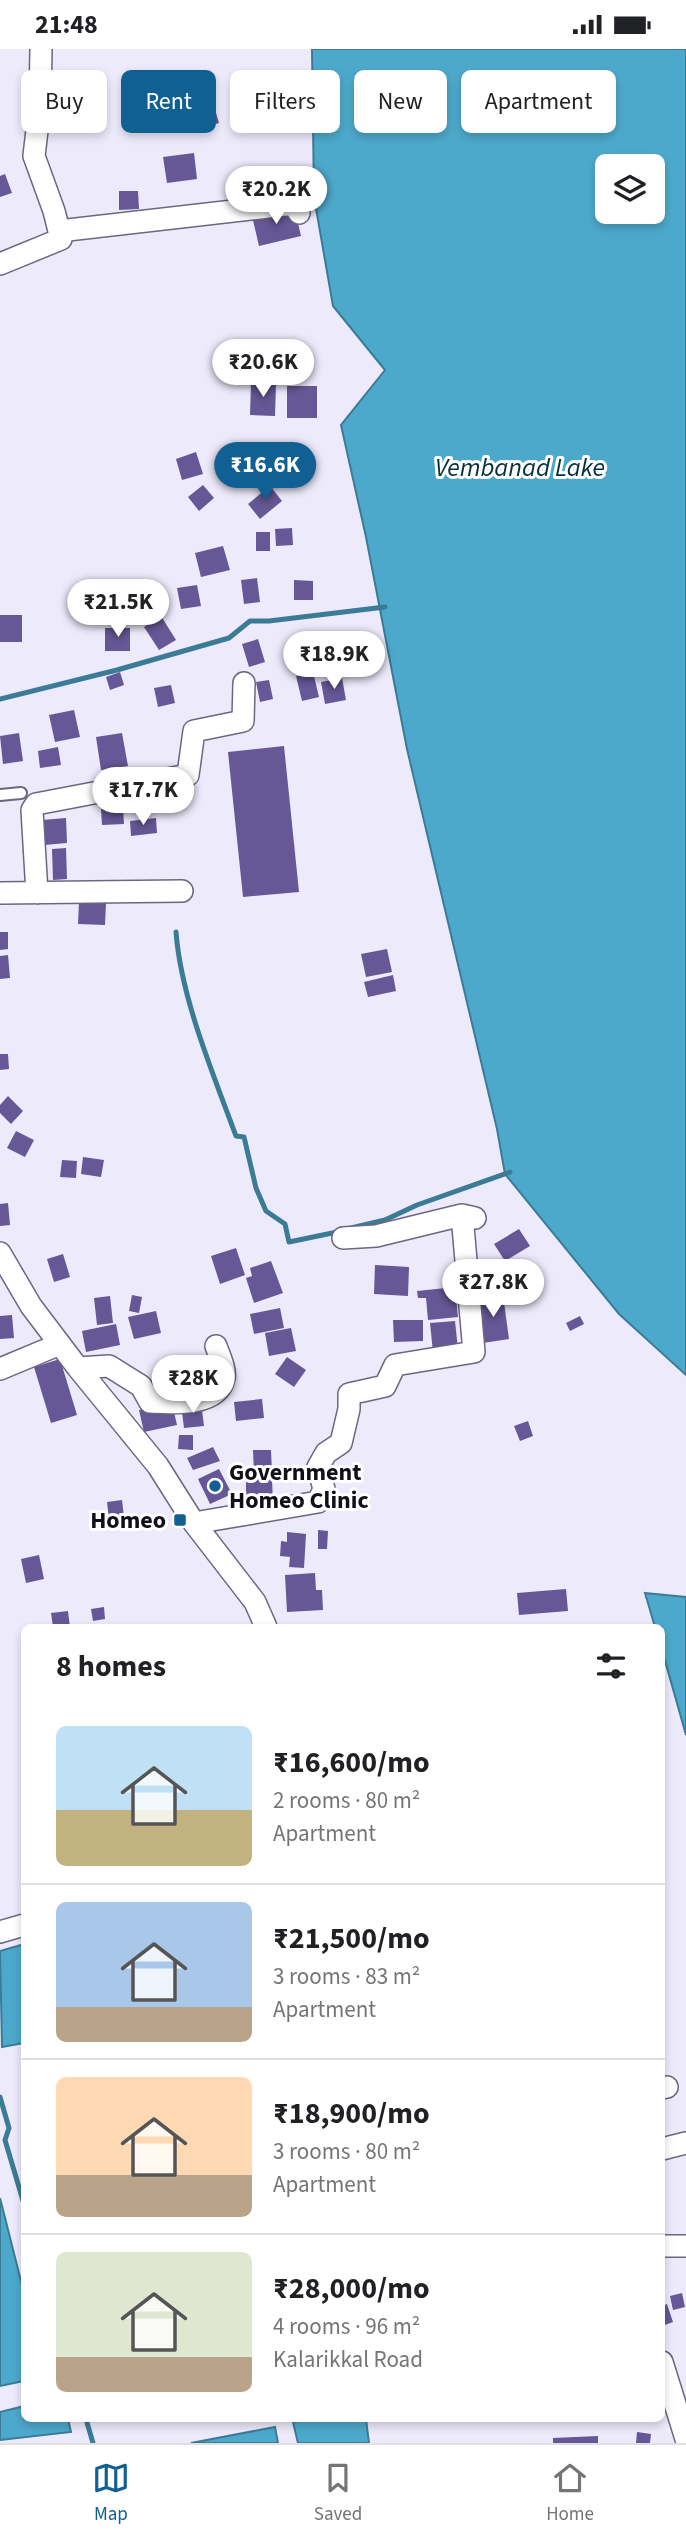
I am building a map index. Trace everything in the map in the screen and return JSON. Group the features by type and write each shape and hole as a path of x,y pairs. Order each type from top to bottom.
{"street":[{"path":"0,264 61,239 34,156 40,105 41,49"},
{"path":"59,232 293,204 299,213"},
{"path":"37,893 32,810 36,804 188,775 194,731 243,721 244,683"},
{"path":"0,893 182,891"},
{"path":"194,1523 318,1502 324,1489 318,1467 326,1453 341,1443 349,1409 349,1394 386,1386 395,1365 474,1352 469,1217 376,1236 343,1238"},
{"path":"0,1253 31,1306 158,1465 194,1523 255,1602 265,1624"},
{"path":"0,1369 60,1344"},
{"path":"78,1368 109,1366 141,1386 150,1402 181,1402 212,1396 220,1388 225,1376 216,1346"},
{"path":"0,1932 21,1925"},
{"path":"665,2148 686,2143"},
{"path":"665,2246 686,2246"},
{"path":"665,2372 686,2439"}],"lane":[{"path":"0,795 21,793"}],"water":[{"name":"Vembanad Lake","path":"312,49 686,49 686,1375 619,1314 505,1174 497,1129 407,749 366,537 341,425 385,370 333,306 314,197 313,133 340,133 340,70 312,70"},
{"path":"645,1593 686,1597 686,1735 665,1661 665,1624 654,1624"},
{"path":"21,1945 21,2044 2,2047 0,1951"},
{"path":"0,2198 21,2281 21,2382 0,2386"},
{"path":"21,2407 21,2422 69,2422 71,2432 0,2440 0,2412"},
{"path":"293,2422 366,2422 369,2443 298,2443"},
{"path":"275,2427 278,2443 191,2443"}],"building":[{"path":"194,153 197,179 167,183 163,157"},
{"path":"5,174 12,193 0,197 0,176"},
{"path":"119,191 138,191 139,209 119,210"},
{"path":"294,206 301,236 259,246 252,216"},
{"path":"251,382 276,383 275,416 250,415"},
{"path":"287,386 317,386 317,418 287,418"},
{"path":"196,452 203,474 182,480 176,459"},
{"path":"203,485 214,498 199,511 188,497"},
{"path":"270,486 282,501 260,519 248,504"},
{"path":"292,528 293,545 276,546 275,529"},
{"path":"256,532 270,532 270,551 256,551"},
{"path":"223,546 230,570 201,577 195,553"},
{"path":"257,578 260,602 244,604 241,580"},
{"path":"294,580 313,581 313,600 294,600"},
{"path":"197,585 201,606 181,609 177,588"},
{"path":"0,615 22,615 22,642 0,642"},
{"path":"161,616 176,640 159,650 144,627"},
{"path":"105,628 130,628 130,651 105,651"},
{"path":"258,639 265,662 249,667 242,644"},
{"path":"120,672 124,685 110,690 106,677"},
{"path":"313,672 319,697 302,701 296,676"},
{"path":"342,678 346,700 325,704 321,682"},
{"path":"269,680 273,699 260,702 256,682"},
{"path":"171,685 175,703 158,707 154,688"},
{"path":"74,710 80,737 55,742 49,715"},
{"path":"19,733 23,761 3,764 0,736"},
{"path":"122,733 128,766 101,770 96,737"},
{"path":"284,746 299,892 243,897 228,752"},
{"path":"58,747 61,765 40,768 38,751"},
{"path":"123,808 124,824 102,825 101,809"},
{"path":"66,818 67,843 44,845 42,820"},
{"path":"156,818 157,833 131,836 130,821"},
{"path":"66,848 67,879 53,880 52,849"},
{"path":"79,902 106,903 105,925 78,924"},
{"path":"0,932 8,932 8,949 0,950"},
{"path":"387,949 392,972 366,977 361,954"},
{"path":"8,955 10,978 0,979 0,956"},
{"path":"393,975 396,991 368,997 364,982"},
{"path":"0,1054 8,1054 9,1069 0,1070"},
{"path":"8,1096 23,1111 11,1124 0,1113 0,1105"},
{"path":"16,1131 34,1140 25,1157 7,1148"},
{"path":"83,1157 104,1160 101,1177 81,1174"},
{"path":"62,1160 77,1161 76,1178 60,1177"},
{"path":"8,1203 10,1225 0,1226 0,1204"},
{"path":"519,1229 530,1246 505,1261 494,1244"},
{"path":"236,1248 245,1275 220,1284 211,1256"},
{"path":"63,1254 70,1277 54,1282 47,1259"},
{"path":"271,1261 283,1293 254,1303 246,1278 252,1276 250,1268"},
{"path":"375,1265 409,1267 408,1296 374,1294"},
{"path":"455,1288 458,1317 428,1320 426,1298 418,1298 417,1291"},
{"path":"132,1295 142,1297 139,1313 129,1311"},
{"path":"503,1295 509,1339 483,1343 477,1299"},
{"path":"110,1296 113,1323 97,1325 94,1298"},
{"path":"280,1308 284,1328 254,1334 250,1314"},
{"path":"156,1311 161,1333 134,1339 128,1317"},
{"path":"12,1315 14,1338 0,1339 0,1316"},
{"path":"580,1316 584,1324 570,1331 566,1323"},
{"path":"393,1320 423,1320 423,1341 394,1342"},
{"path":"455,1321 458,1349 433,1352 430,1323"},
{"path":"116,1324 120,1345 86,1352 82,1331"},
{"path":"291,1328 296,1351 269,1356 265,1333"},
{"path":"287,1357 306,1370 294,1387 275,1374"},
{"path":"60,1359 77,1415 51,1423 34,1367"},
{"path":"151,1383 168,1383 168,1395 151,1395"},
{"path":"262,1399 264,1418 236,1421 234,1402"},
{"path":"201,1402 204,1426 184,1428 181,1404"},
{"path":"172,1403 177,1425 144,1432 139,1410"},
{"path":"528,1421 533,1436 520,1441 514,1426"},
{"path":"179,1435 193,1435 193,1450 178,1449"},
{"path":"213,1447 220,1461 193,1470 187,1458"},
{"path":"253,1450 271,1450 272,1473 254,1473"},
{"name":"Government Homeo Clinic","path":"219,1469 232,1494 210,1504 198,1479"},
{"path":"246,1479 272,1479 273,1503 246,1504"},
{"path":"122,1500 124,1517 109,1519 107,1502"},
{"path":"318,1530 328,1531 327,1549 318,1549"},
{"path":"287,1532 306,1534 304,1568 289,1567 290,1557 280,1556 281,1541 287,1542"},
{"path":"39,1555 44,1579 26,1583 21,1559"},
{"path":"315,1573 316,1590 322,1590 323,1610 287,1612 285,1575"},
{"path":"566,1589 568,1611 519,1615 517,1593"},
{"path":"104,1607 105,1619 93,1621 91,1609"},
{"path":"68,1611 70,1624 53,1624 51,1613"},
{"path":"682,2293 685,2307 673,2310 670,2296"},
{"path":"667,2304 673,2322 665,2325"},
{"path":"637,2432 651,2434 650,2443 636,2443"},
{"path":"598,2436 598,2443 553,2443 553,2438"}],"waterway":[{"path":"0,699 229,638 250,621 385,607"},
{"path":"176,932 184,983 199,1035 236,1136 244,1137 256,1188 266,1211 285,1224 289,1242 342,1231"},
{"path":"351,1228 385,1220 417,1205 510,1172"},
{"path":"0,2097 9,2128 5,2140 21,2194"},
{"path":"87,2422 93,2443"}],"place":[{"name":"Government Homeo Clinic","path":"215,1486"},
{"name":"Homeo","path":"180,1520"}]}
